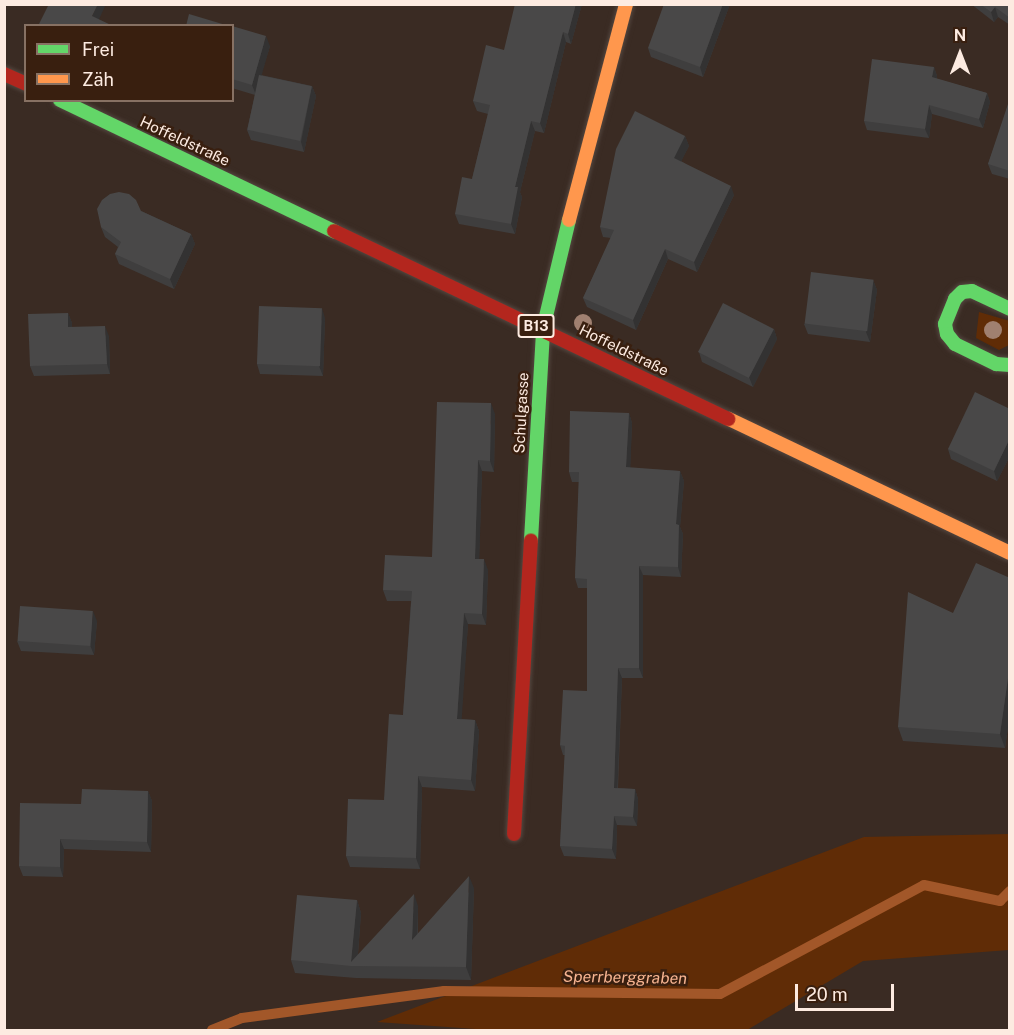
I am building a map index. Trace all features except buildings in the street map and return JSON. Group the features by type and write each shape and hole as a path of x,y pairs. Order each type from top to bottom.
{"main road":[{"name":"Schulgasse","path":"514,834 543,329 560,254 626,4"},
{"path":"4,74 24,83"},
{"name":"Hoffeldstraße","path":"64,102 1010,553"},
{"path":"1010,309 972,291 962,292 955,298 945,324 947,334 955,344 996,364 1010,365"}],"shaded area":[{"path":"979,312 1010,321 1009,345 999,350 976,338"},
{"path":"1009,834 1009,950 863,961 747,1030 490,1030 377,1022 864,837"}],"waterway":[{"name":"Sperrberggraben","path":"212,1030 242,1018 444,991 720,994 924,885 1000,901 1010,891"}],"traffic: fast":[{"path":"64,102 334,231"},
{"path":"531,540 543,329 569,220"},
{"path":"1010,309 972,291 962,292 955,299 945,324 947,334 955,344 996,364 1010,365"}],"traffic: slow":[{"path":"569,220 626,4"},
{"path":"729,419 1010,553"}],"traffic: jam":[{"path":"4,74 24,83"},
{"path":"334,231 729,419"},
{"path":"514,834 531,540"}]}
